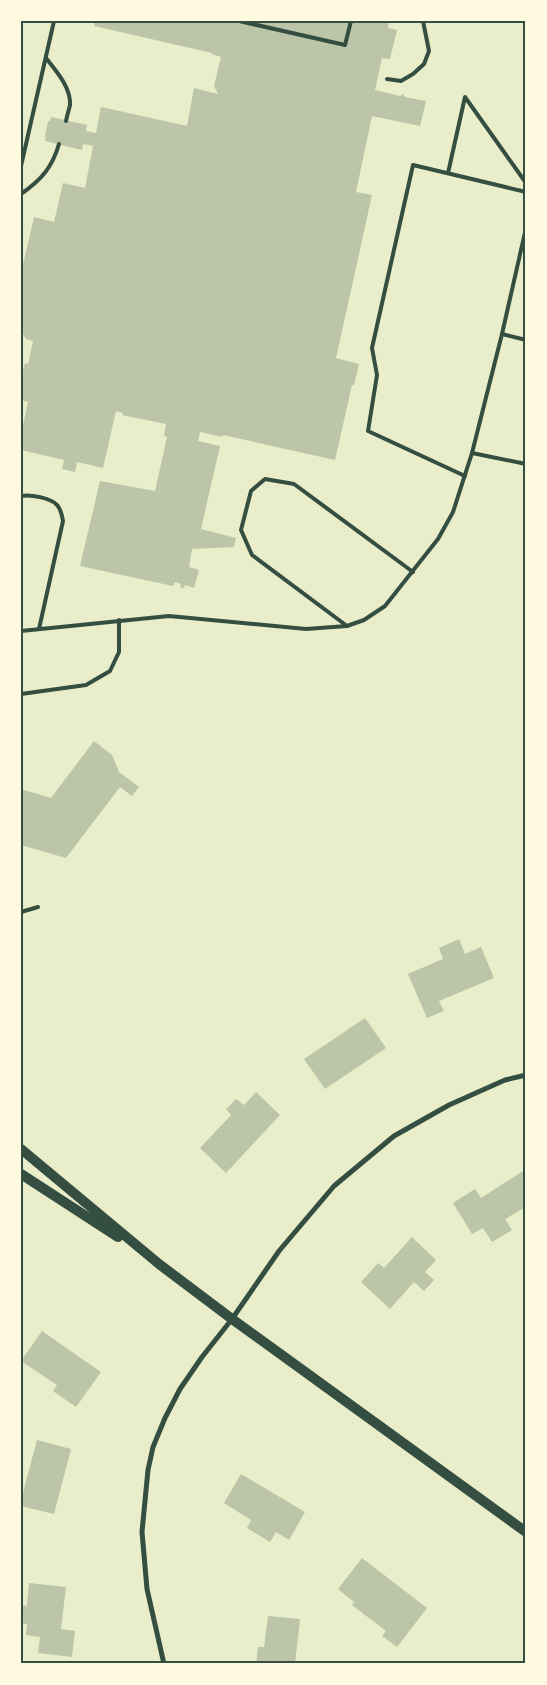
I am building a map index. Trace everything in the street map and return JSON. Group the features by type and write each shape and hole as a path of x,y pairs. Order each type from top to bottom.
{"main road":[{"path":"21,1149 158,1264"},
{"path":"21,1174 158,1264 526,1532"}],"street":[{"path":"164,1664 147,1589 142,1532 148,1470 153,1448 165,1418 180,1389 279,1251 334,1186 394,1136 441,1109 505,1080 526,1074"}],"lane":[{"path":"21,166 54,21"},
{"path":"239,21 346,45 351,21"},
{"path":"387,79 401,81 413,74 424,64 429,51 424,21"},
{"path":"46,58 59,74 67,89 70,103 66,120"},
{"path":"448,173 464,97 526,183"},
{"path":"21,194 47,172 55,158 59,144"},
{"path":"465,476 368,430 377,375 372,348 413,165 526,192"},
{"path":"21,631 169,616 306,629 347,626 364,620 385,606 438,539 453,512 472,453 526,228"},
{"path":"502,334 526,340"},
{"path":"472,453 526,464"},
{"path":"347,626 252,555 241,530 251,491 264,479 294,484 413,572"},
{"path":"21,496 26,495 49,500 57,504 63,521 39,629"},
{"path":"21,694 86,685 110,671 119,652 119,620"},
{"path":"21,912 38,907"}],"building":[{"path":"95,21 389,21 388,28 397,30 390,59 382,58 375,90 400,96 403,94 405,97 426,101 420,126 372,116 356,192 372,195 336,358 359,364 354,385 352,385 335,460 223,435 222,437 200,432 198,441 220,446 201,529 236,538 234,547 192,549 189,567 199,570 194,588 185,585 184,588 180,587 181,584 175,582 173,586 80,566 100,481 155,491 167,437 164,436 166,424 122,415 123,413 116,411 103,468 77,462 75,472 62,469 64,460 21,450 21,434 28,402 21,400 21,369 23,370 25,363 28,364 33,341 26,339 21,331 21,273 34,217 54,222 63,183 85,188 93,146 83,144 82,150 45,141 48,121 50,121 51,117 87,125 86,131 96,133 101,107 187,126 194,88 218,94 214,86 221,57 212,53 94,26"},
{"path":"94,741 112,755 119,772 139,787 132,796 120,787 66,858 21,845 21,789 51,798"},
{"path":"459,939 465,954 481,947 494,978 439,1001 444,1011 427,1018 408,974 443,959 439,948"},
{"path":"365,1018 386,1048 325,1089 304,1059"},
{"path":"256,1092 280,1115 226,1173 200,1148 231,1115 226,1109 236,1099 244,1105"},
{"path":"523,1171 526,1175 526,1207 505,1219 512,1230 492,1242 483,1228 472,1234 453,1203 475,1189 481,1198"},
{"path":"412,1237 436,1260 425,1272 434,1280 424,1291 414,1282 390,1309 361,1282 378,1263 384,1268"},
{"path":"42,1331 101,1372 76,1407 53,1391 57,1385 21,1361"},
{"path":"37,1440 71,1449 54,1514 21,1506"},
{"path":"241,1474 305,1512 289,1540 276,1532 270,1542 247,1528 251,1520 224,1503"},
{"path":"362,1558 427,1608 397,1647 382,1636 386,1631 352,1605 354,1602 338,1589"},
{"path":"29,1583 66,1587 61,1629 75,1631 72,1657 38,1653 40,1637 26,1635 27,1624 21,1623 21,1605 27,1606"},
{"path":"268,1616 300,1619 295,1664 256,1664 258,1647 264,1647"}]}
